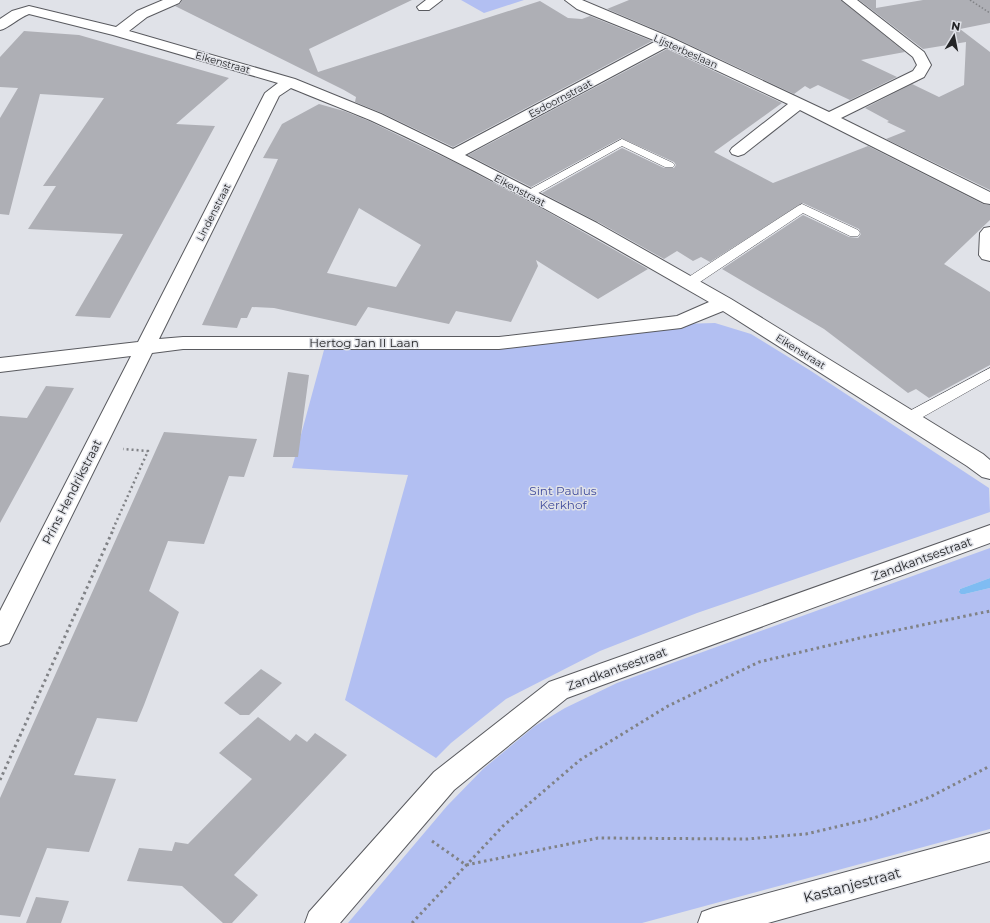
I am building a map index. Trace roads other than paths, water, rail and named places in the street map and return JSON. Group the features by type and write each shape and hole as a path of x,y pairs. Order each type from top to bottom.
{"street":[{"path":"118,32 142,14 174,0"},
{"name":"Lijsterbeslaan","path":"572,0 582,6 667,41 799,103 990,199"},
{"path":"829,118 919,74 924,65 920,54 849,0"},
{"name":"Eikenstraat","path":"4,22 18,12 29,10 118,32 290,82 375,117 453,154 591,227 724,303 909,418 990,471"},
{"name":"Esdoornstraat","path":"453,154 667,41"},
{"name":"Lindenstraat","path":"144,348 273,93 290,82"},
{"path":"738,151 799,103"},
{"path":"990,232 988,255 990,256"},
{"name":"Hertog Jan II Laan","path":"0,365 183,343 498,343 681,322 724,303"},
{"name":"Prins Hendrikstraat","path":"0,636 144,348"},
{"name":"Zandkantsestraat","path":"320,923 444,781 558,690 990,534"},
{"name":"Kastanjestraat","path":"713,923 990,847"}],"lane":[{"path":"529,194 622,142 669,165"},
{"path":"688,283 802,208 854,234"},
{"path":"909,418 990,373"}],"park label":[{"name":"Sint Paulus Kerkhof","path":"563,498"}]}
